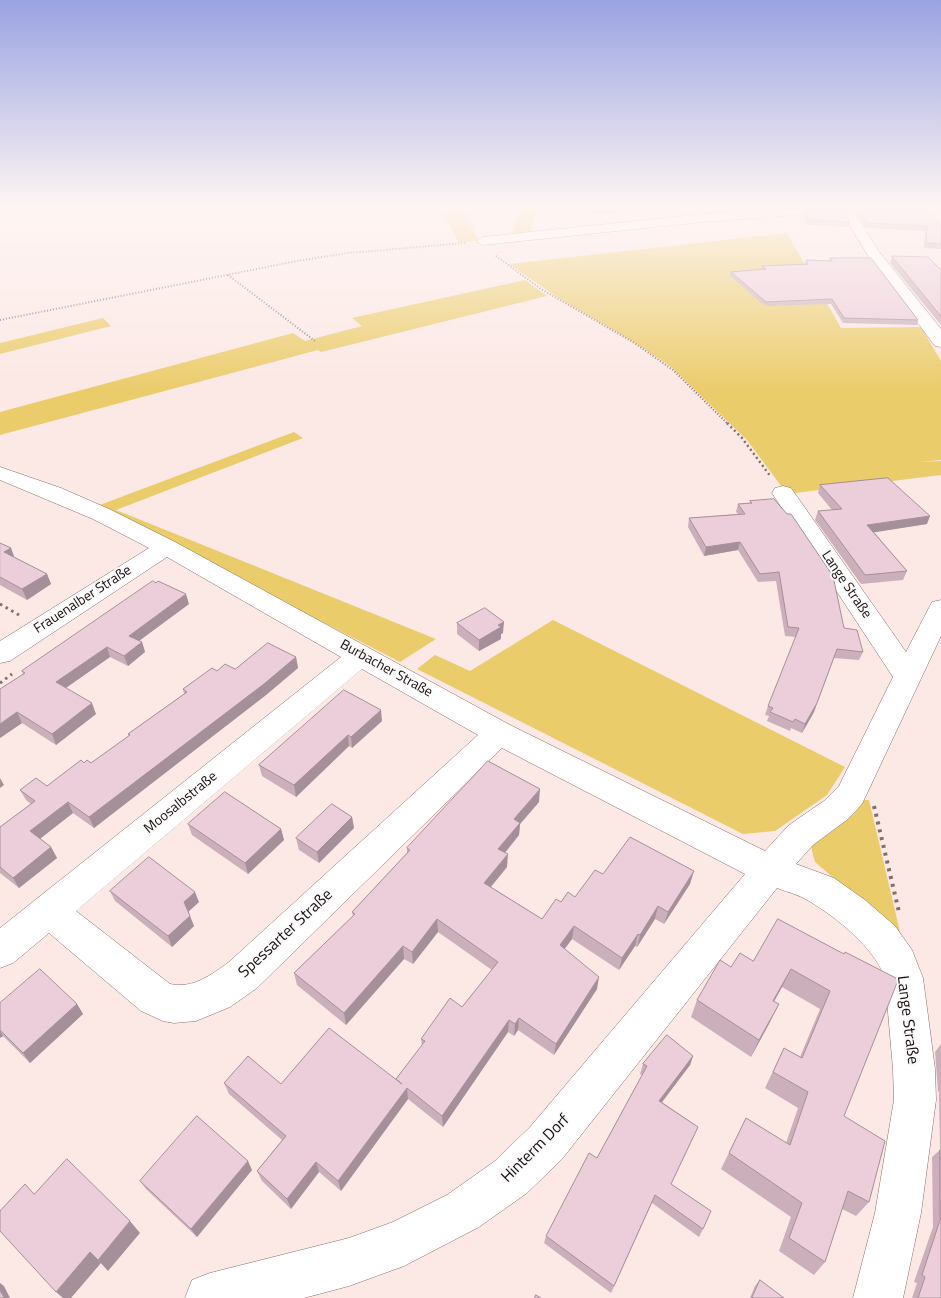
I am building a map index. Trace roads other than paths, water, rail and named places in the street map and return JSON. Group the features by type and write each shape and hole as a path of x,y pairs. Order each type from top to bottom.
{"street":[{"path":"884,270 922,315 941,342"},
{"name":"Burbacher Straße","path":"0,473 93,510 166,547 499,733 770,870"},
{"name":"Lange Straße","path":"783,493 908,677"},
{"name":"Frauenalber Straße","path":"0,654 166,547"},
{"path":"770,870 801,835 836,810 851,795 941,608"},
{"name":"Moosalbstraße","path":"0,951 50,912 361,655"},
{"name":"Spessarter Straße","path":"50,912 162,1002 179,1005 204,1000 224,990 243,975 499,733"},
{"name":"Lange Straße","path":"770,870 822,889 845,906 882,938 899,963 904,978 914,1069 915,1100 898,1213 878,1298"},
{"name":"Hinterm Dorf","path":"210,1298 350,1262 404,1242 462,1211 511,1176 546,1143 591,1090 770,870"}]}
